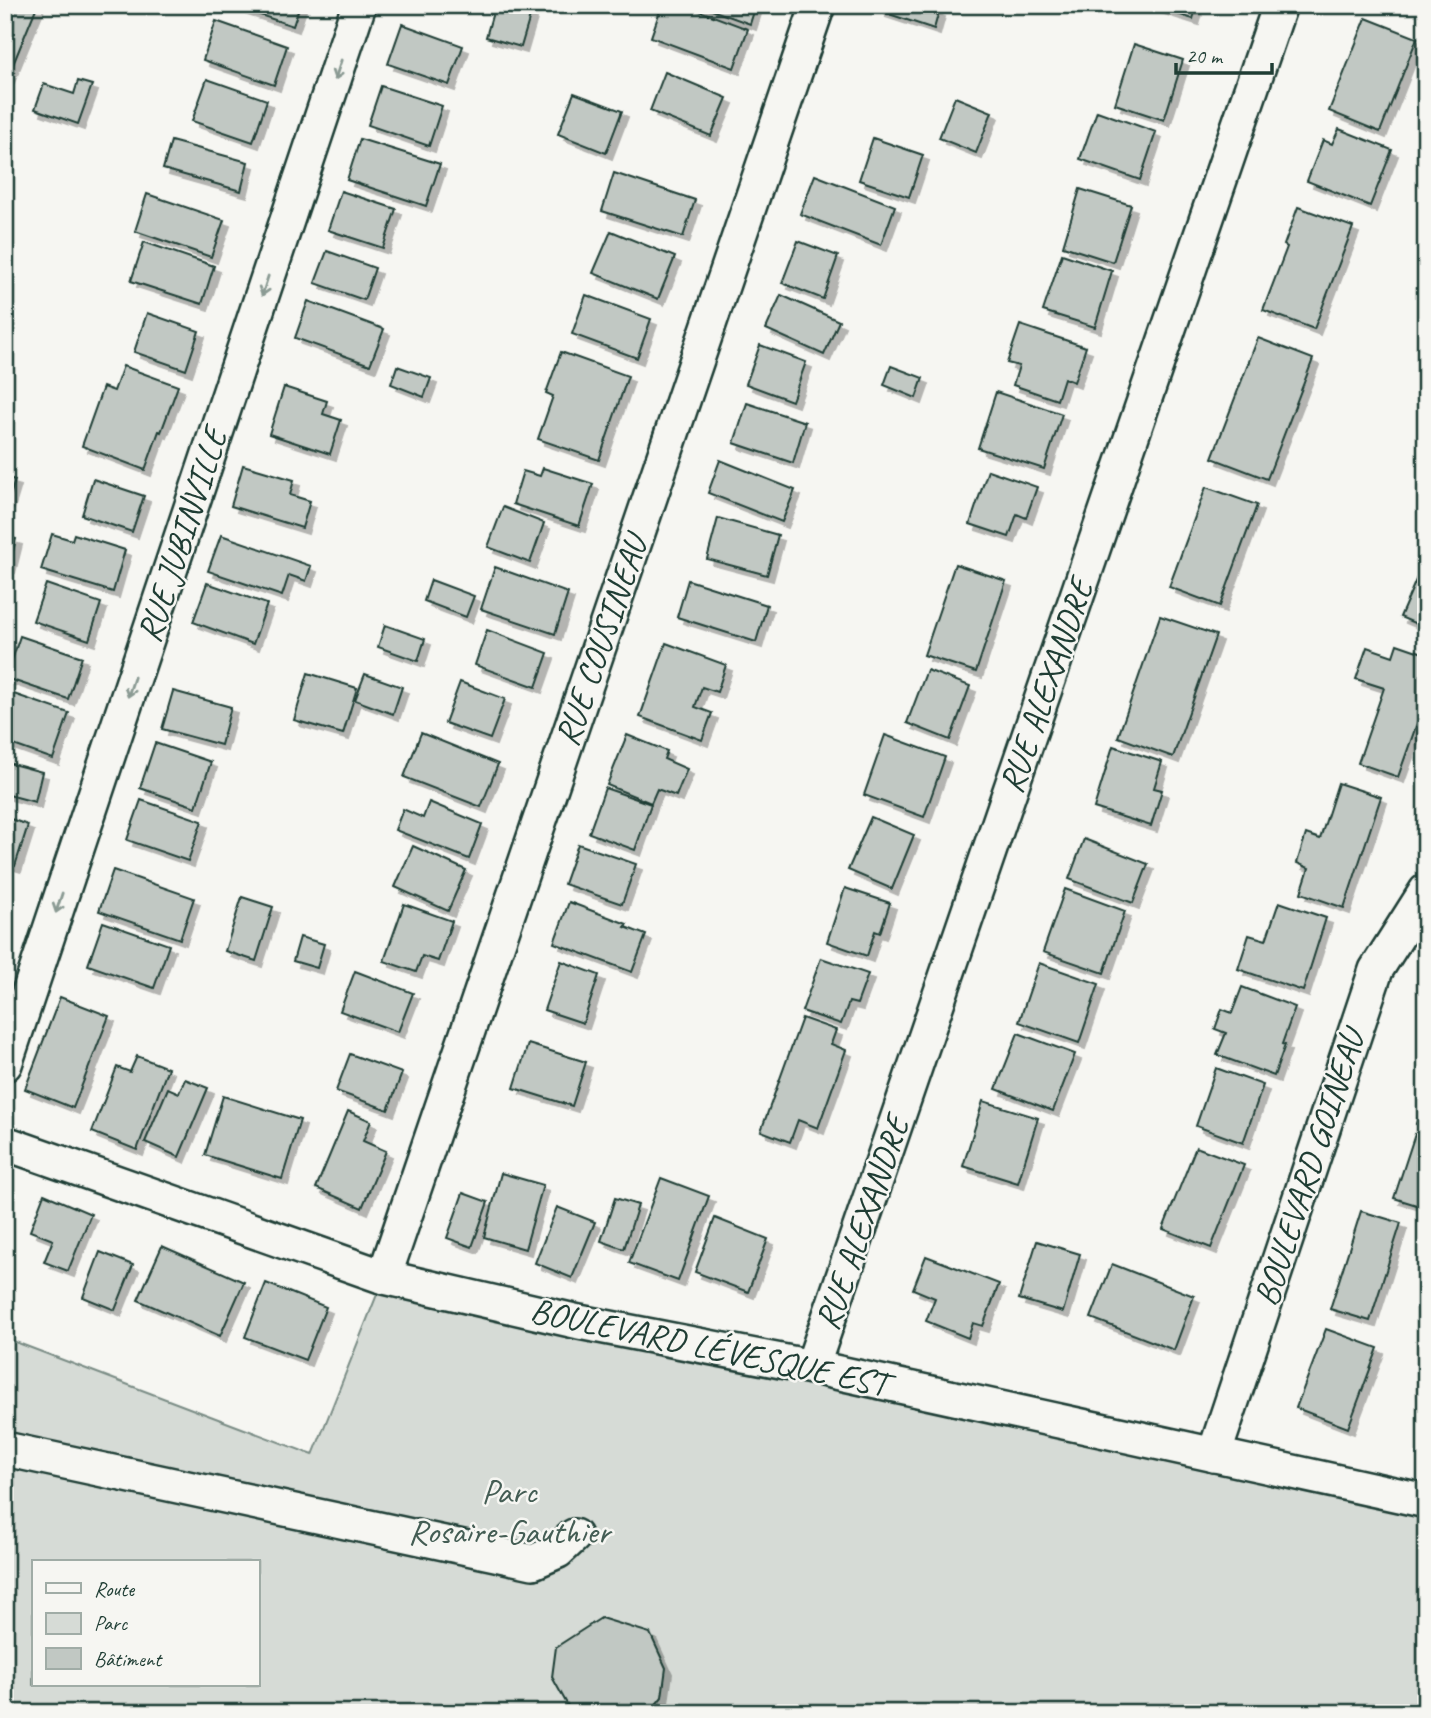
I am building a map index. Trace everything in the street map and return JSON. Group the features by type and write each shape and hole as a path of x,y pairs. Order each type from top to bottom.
{"street":[{"name":"RUE JUBINVILLE","path":"5,1064 359,5"},
{"name":"RUE COUSINEAU","path":"384,1277 818,5"},
{"name":"RUE ALEXANDRE","path":"812,1367 1280,5"},
{"name":"BOULEVARD GOINEAU","path":"1214,1455 1376,970 1426,891"},
{"name":"BOULEVARD LÉVESQUE EST","path":"5,1143 384,1277 579,1322 812,1367 1426,1501"},
{"path":"5,1449 533,1562 558,1551 574,1536"}],"green space":[{"name":"Parc Rosaire-Gauthier","path":"384,1277 1426,1501 1426,1664 1423,1680 1426,1680 1426,1713 5,1713 5,1338 313,1455"}],"building":[{"path":"5,5 37,6 5,84"},
{"path":"240,5 300,5 293,26 239,8"},
{"path":"495,5 531,13 521,47 486,37"},
{"path":"662,5 684,5 748,29 734,68 651,37"},
{"path":"698,5 756,5 750,24"},
{"path":"882,5 929,5 939,11 934,29 880,11"},
{"path":"1149,5 1197,5 1193,19"},
{"path":"1366,18 1417,38 1380,132 1329,111"},
{"path":"216,21 287,46 274,85 203,60"},
{"path":"402,24 463,46 449,85 388,64"},
{"path":"1134,44 1183,60 1164,120 1115,104"},
{"path":"665,72 727,98 711,136 650,111"},
{"path":"207,79 267,100 253,142 192,121"},
{"path":"78,81 92,85 78,124 35,109 44,84 74,94"},
{"path":"381,86 442,106 429,146 368,125"},
{"path":"574,93 622,111 606,153 558,134"},
{"path":"955,97 992,112 976,153 939,138"},
{"path":"1097,111 1156,132 1140,180 1080,159"},
{"path":"1339,129 1392,150 1370,206 1307,181 1323,140 1332,144"},
{"path":"873,138 923,155 909,197 859,180"},
{"path":"360,139 440,164 426,206 347,180"},
{"path":"171,141 248,162 241,191 163,169"},
{"path":"614,173 695,200 683,237 602,211"},
{"path":"815,175 895,206 881,245 800,214"},
{"path":"1080,189 1131,205 1113,262 1063,246"},
{"path":"341,191 396,209 383,248 328,230"},
{"path":"147,194 224,220 211,257 135,231"},
{"path":"1298,207 1353,227 1314,329 1263,310 1287,247 1284,245"},
{"path":"611,231 675,257 658,299 593,273"},
{"path":"798,241 838,256 823,299 782,283"},
{"path":"144,242 214,266 202,304 131,281"},
{"path":"327,251 375,268 364,300 315,283"},
{"path":"1062,254 1112,271 1095,327 1043,311"},
{"path":"586,295 651,319 637,358 572,334"},
{"path":"781,295 839,321 824,355 766,329"},
{"path":"308,301 384,329 370,365 295,338"},
{"path":"147,313 199,331 186,370 134,352"},
{"path":"1020,325 1086,347 1074,382 1064,378 1057,400 1013,385 1019,366 1007,363"},
{"path":"1258,338 1313,359 1267,479 1212,458"},
{"path":"760,345 806,362 792,401 746,384"},
{"path":"561,352 628,376 599,460 538,439 553,396 546,393"},
{"path":"123,366 178,386 145,470 82,446 103,387 114,391"},
{"path":"397,366 431,378 424,397 391,384"},
{"path":"891,366 923,378 916,398 884,385"},
{"path":"284,387 327,401 323,414 341,420 330,454 269,434"},
{"path":"996,392 1062,414 1044,469 978,448"},
{"path":"747,403 805,422 793,463 734,443"},
{"path":"720,460 795,490 782,522 708,493"},
{"path":"243,465 294,480 290,495 310,501 302,528 231,506"},
{"path":"543,468 593,484 579,526 513,504 523,471 540,476"},
{"path":"988,470 1037,487 1026,518 1017,514 1009,537 970,524"},
{"path":"5,477 15,480 8,503 5,502"},
{"path":"93,479 144,496 132,532 82,515"},
{"path":"1206,487 1257,505 1220,606 1169,587"},
{"path":"503,507 544,523 530,563 488,547"},
{"path":"718,518 778,535 767,575 707,559"},
{"path":"52,534 72,540 74,534 125,550 113,592 41,570"},
{"path":"221,535 311,566 306,581 289,575 282,596 208,571"},
{"path":"5,536 16,539 9,567 5,566"},
{"path":"955,564 1006,581 976,672 924,655"},
{"path":"1422,566 1426,567 1426,628 1400,617"},
{"path":"495,567 568,593 555,634 481,609"},
{"path":"431,580 474,596 466,617 424,601"},
{"path":"688,580 767,605 756,642 677,617"},
{"path":"207,583 267,604 253,644 193,622"},
{"path":"46,584 101,603 89,640 33,621"},
{"path":"1160,616 1216,635 1173,757 1118,737"},
{"path":"385,625 425,639 418,661 378,647"},
{"path":"487,630 548,653 536,687 475,665"},
{"path":"20,636 82,657 68,699 6,678"},
{"path":"666,643 726,665 717,692 702,687 695,707 712,713 702,740 640,717"},
{"path":"1397,644 1426,654 1426,698 1398,777 1358,763 1384,688 1356,679 1367,647 1393,656"},
{"path":"927,670 970,686 950,740 907,723"},
{"path":"308,673 357,688 343,734 294,720"},
{"path":"365,674 402,687 393,714 355,700"},
{"path":"460,682 505,699 490,739 445,723"},
{"path":"5,691 69,713 53,759 5,742"},
{"path":"173,691 231,707 221,745 162,729"},
{"path":"421,733 498,764 481,807 404,777"},
{"path":"627,735 667,751 664,759 687,769 676,796 657,789 651,803 607,785"},
{"path":"885,735 945,757 924,817 864,795"},
{"path":"155,743 211,762 196,807 140,788"},
{"path":"1113,746 1162,762 1154,788 1162,790 1151,826 1094,808"},
{"path":"5,762 42,772 35,802 5,794"},
{"path":"1338,783 1381,797 1344,908 1301,893 1309,868 1297,863 1306,834 1320,839"},
{"path":"605,788 651,804 635,850 589,833"},
{"path":"141,800 202,821 188,861 127,840"},
{"path":"429,802 482,824 469,859 395,830 403,809 423,818"},
{"path":"5,817 28,825 15,866 5,863"},
{"path":"871,817 914,835 892,889 848,870"},
{"path":"1084,839 1148,864 1133,903 1069,879"},
{"path":"578,844 636,864 622,904 564,884"},
{"path":"413,846 466,870 448,911 395,887"},
{"path":"113,870 194,898 180,939 99,911"},
{"path":"845,888 890,903 880,933 875,931 867,956 827,942"},
{"path":"1065,889 1125,911 1104,973 1043,952"},
{"path":"242,897 273,907 256,961 225,951"},
{"path":"569,902 627,924 625,927 646,935 632,972 554,943"},
{"path":"1279,902 1326,918 1303,991 1238,969 1249,935 1266,940"},
{"path":"404,904 452,921 438,961 422,956 416,972 384,961"},
{"path":"103,922 169,945 154,988 88,965"},
{"path":"300,937 324,944 317,968 293,961"},
{"path":"821,958 868,974 857,1004 849,1002 841,1024 802,1011"},
{"path":"561,961 599,975 583,1023 544,1010"},
{"path":"1039,963 1099,984 1079,1043 1019,1022"},
{"path":"355,971 413,993 398,1032 340,1011"},
{"path":"1242,987 1295,1007 1274,1076 1217,1055 1226,1033 1215,1029 1222,1009 1232,1013"},
{"path":"60,997 109,1016 73,1108 25,1089"},
{"path":"802,1018 836,1030 831,1044 846,1050 818,1128 798,1120 790,1142 761,1131"},
{"path":"1018,1033 1075,1054 1053,1111 996,1089"},
{"path":"528,1044 586,1062 572,1106 514,1088"},
{"path":"350,1054 402,1073 388,1110 336,1091"},
{"path":"137,1056 168,1068 137,1150 92,1132 117,1067 130,1072"},
{"path":"1216,1068 1263,1085 1243,1143 1196,1126"},
{"path":"185,1079 208,1088 179,1157 145,1142 168,1088 179,1093"},
{"path":"1426,1094 1426,1128 1416,1124"},
{"path":"223,1096 300,1120 282,1179 205,1155"},
{"path":"983,1101 1038,1118 1018,1183 963,1166"},
{"path":"348,1111 371,1121 363,1141 386,1151 362,1208 316,1188"},
{"path":"1415,1134 1426,1138 1426,1208 1394,1198"},
{"path":"1196,1147 1244,1165 1211,1248 1163,1229"},
{"path":"501,1173 543,1185 525,1249 484,1237"},
{"path":"661,1178 709,1196 678,1281 629,1263"},
{"path":"463,1193 488,1202 472,1247 447,1238"},
{"path":"44,1194 91,1214 68,1271 44,1262 53,1240 30,1231"},
{"path":"615,1198 638,1205 624,1249 601,1241"},
{"path":"557,1207 595,1222 572,1278 535,1263"},
{"path":"1361,1211 1401,1223 1370,1321 1330,1309"},
{"path":"715,1218 768,1239 748,1292 695,1272"},
{"path":"1037,1241 1080,1254 1063,1312 1019,1299"},
{"path":"162,1246 244,1282 220,1336 138,1300"},
{"path":"100,1252 133,1265 115,1310 83,1297"},
{"path":"926,1256 999,1284 983,1326 973,1323 968,1338 926,1321 935,1298 913,1289"},
{"path":"1112,1264 1194,1296 1174,1350 1091,1318"},
{"path":"266,1283 326,1307 305,1360 245,1337"},
{"path":"1326,1329 1378,1348 1348,1428 1296,1408"},
{"path":"601,1618 650,1633 666,1668 662,1697 649,1713 572,1713 552,1677 556,1647"}]}
